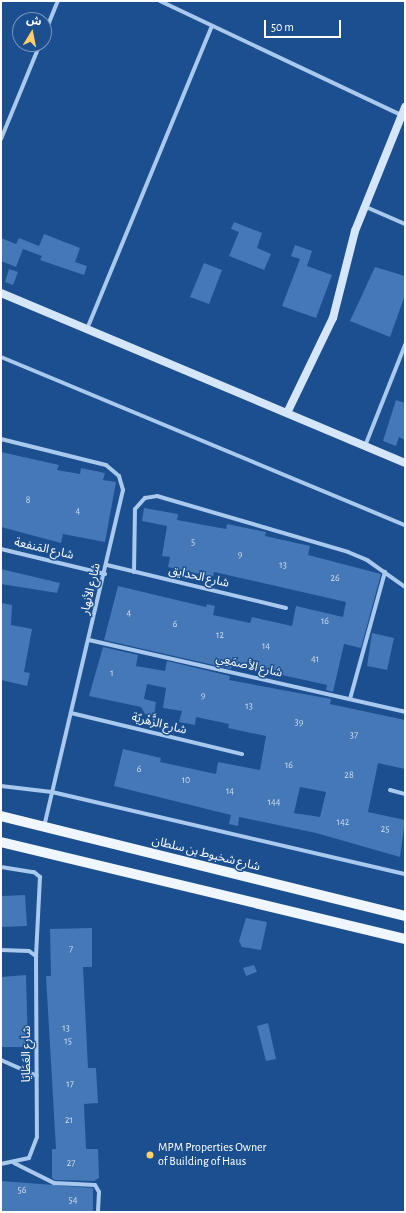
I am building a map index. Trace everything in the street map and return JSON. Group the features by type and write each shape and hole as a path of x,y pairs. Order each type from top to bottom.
{"main road":[{"name":"شارع شخبوط بن سلطان","path":"1,816 405,916"},
{"path":"1,842 405,939"}],"street":[{"path":"52,16 58,1"},
{"path":"160,1 212,26 403,111 366,207 355,231 333,318 287,413"},
{"path":"87,329 212,26"},
{"path":"1,139 37,52"},
{"path":"366,207 405,224"},
{"path":"1,293 405,463"},
{"path":"365,446 405,345"},
{"path":"1,357 405,525"},
{"name":"شارع الأنهار","path":"1,440 97,462 119,476 122,498 105,574 43,827"},
{"path":"134,572 135,509 145,498 156,496 348,552 385,572 405,587"},
{"name":"شارع المَنفعة","path":"1,549 105,574"},
{"name":"شارع الحدايق","path":"107,565 286,608"},
{"path":"350,699 385,572"},
{"name":"شارع الأصمَعِي","path":"89,640 405,712"},
{"name":"شارع الزَّهْريّة","path":"71,713 242,754"},
{"path":"1,786 52,792 405,874"},
{"path":"390,790 405,794"},
{"name":"شارع العَطَايَا","path":"1,867 34,872 40,877 36,956 37,1144 29,1158 14,1163 1,1164"},
{"path":"1,950 29,951 36,956"},
{"path":"1,1060 37,1076"},
{"path":"14,1163 54,1183 95,1185 99,1192 98,1212"}],"building":[{"path":"234,222 262,233 257,248 271,254 264,270 229,256 239,232 231,229"},
{"path":"44,234 80,248 75,262 87,266 84,275 40,260 42,256 23,249 16,267 1,261 1,238 16,244 19,238 39,246"},
{"path":"295,245 312,251 307,266 332,275 316,318 282,306 300,259 291,256"},
{"path":"204,263 222,270 209,304 190,297"},
{"path":"375,267 405,276 405,295 390,337 350,321"},
{"path":"9,269 18,272 13,285 5,282"},
{"path":"396,400 405,403 405,440 399,437 396,446 383,441"},
{"path":"1,452 59,465 57,470 80,474 81,468 105,473 103,480 116,482 105,542 63,534 61,543 1,527"},
{"path":"144,508 178,514 177,520 226,529 227,524 266,532 265,536 310,546 308,555 381,574 361,648 344,644 333,692 326,690 327,685 232,664 231,669 104,640 118,586 206,607 207,604 215,606 213,615 250,623 252,617 292,626 296,606 343,617 346,602 214,572 213,577 168,567 170,557 162,556 167,526 142,521"},
{"path":"1,569 60,583 57,593 1,584"},
{"path":"2,603 12,605 11,625 32,629 24,672 30,673 27,686 1,680"},
{"path":"372,633 394,638 387,670 367,666"},
{"path":"103,647 138,655 136,666 165,671 167,661 230,676 229,680 331,699 330,704 405,720 405,769 378,763 368,812 405,820 400,857 316,833 239,817 238,826 229,824 231,815 114,786 123,749 161,758 160,762 216,774 218,762 260,770 266,736 228,728 229,724 196,717 195,725 179,722 182,711 163,708 166,688 147,684 144,699 156,702 154,716 145,714 141,707 89,696","holes":["300,787 326,792 320,817 294,813"]},
{"path":"25,895 27,926 1,927 1,896"},
{"path":"246,918 267,922 261,950 242,947 239,941"},
{"path":"92,928 92,967 83,967 88,1068 96,1068 98,1103 84,1104 86,1149 98,1149 99,1178 94,1181 55,1180 52,1178 52,1149 56,1149 46,976 51,976 50,929"},
{"path":"254,965 257,972 246,976 243,968"},
{"path":"26,975 28,1047 1,1047 1,977"},
{"path":"268,1023 276,1059 266,1061 257,1026"},
{"path":"1,1181 93,1188 93,1212 1,1212"}],"place":[{"name":"MPM Properties Owner of Building of Haus","path":"150,1155"}]}
